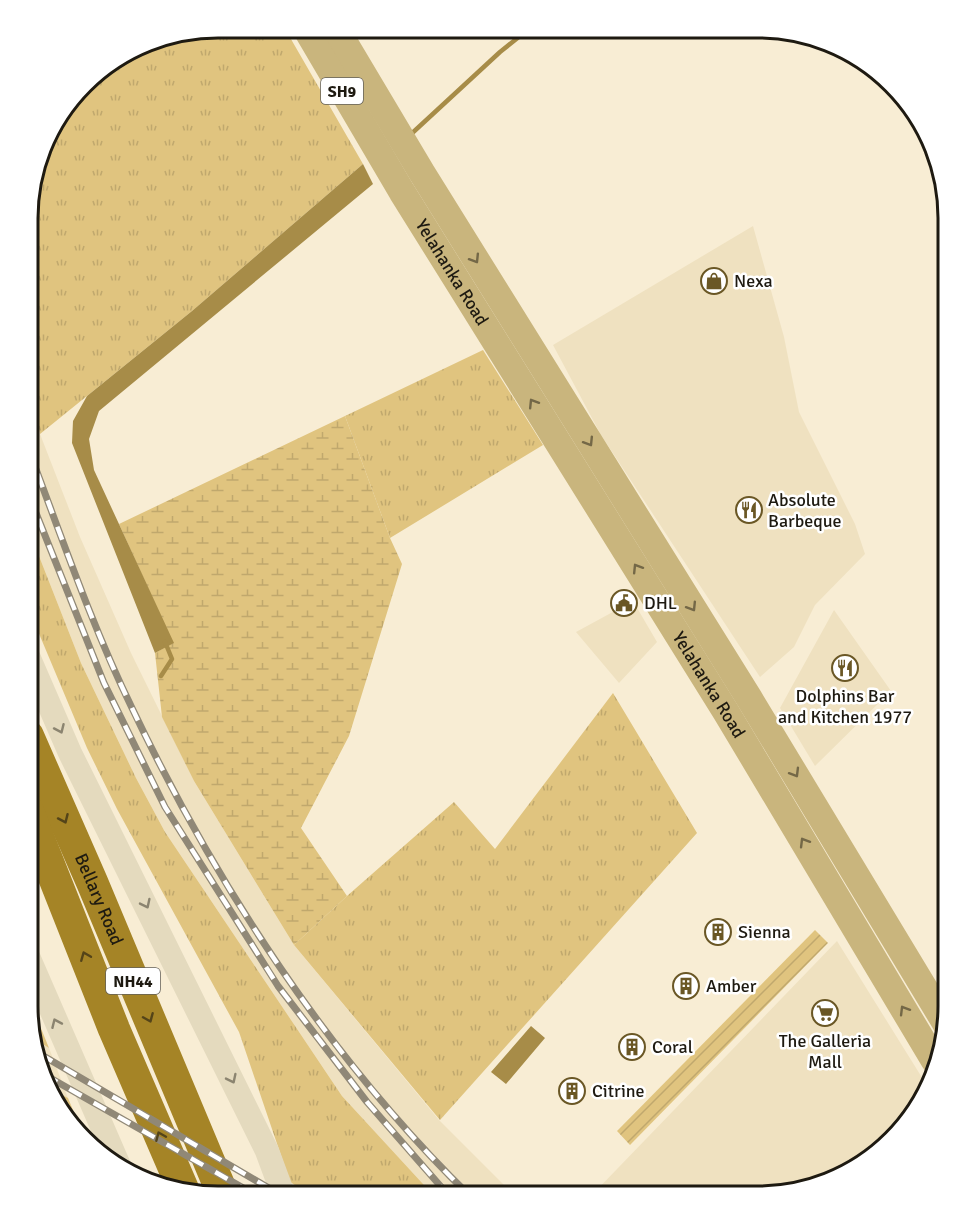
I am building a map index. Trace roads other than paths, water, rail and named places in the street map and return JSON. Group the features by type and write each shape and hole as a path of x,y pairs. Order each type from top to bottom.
{"highway":[{"name":"Bellary Road","path":"38,760 92,882 219,1186"},
{"name":"Bellary Road","path":"38,838 114,1029 180,1183"}],"main road":[{"name":"SH9","path":"314,38 363,100"},
{"name":"SH9","path":"338,38 363,100"},
{"name":"Yelahanka Road","path":"363,100 399,136 749,698 937,1009"},
{"name":"Yelahanka Road","path":"363,100 379,154 721,704 931,1054"},
{"path":"430,238 454,225"},
{"path":"38,679 70,753 267,1151 280,1186"},
{"path":"38,980 113,1153"}],"waterway":[{"path":"409,136 518,38"},
{"path":"161,676 172,659 165,642"}],"railway":[{"path":"38,475 117,676 165,774 201,840 280,968 324,1029 370,1088 419,1144 460,1186"},
{"path":"38,518 104,683 165,807 278,986 367,1102 440,1186"},
{"path":"45,1057 265,1186"},
{"path":"54,1080 240,1186"}],"place":[{"name":"Nexa","path":"714,281"},
{"name":"Absolute Barbeque","path":"749,510"},
{"name":"DHL","path":"624,603"},
{"name":"Dolphins Bar and Kitchen 1977","path":"845,668"},
{"name":"Sienna","path":"718,932"},
{"name":"Amber","path":"686,986"},
{"name":"The Galleria Mall","path":"825,1013"},
{"name":"Coral","path":"632,1047"},
{"name":"Citrine","path":"572,1091"}]}
